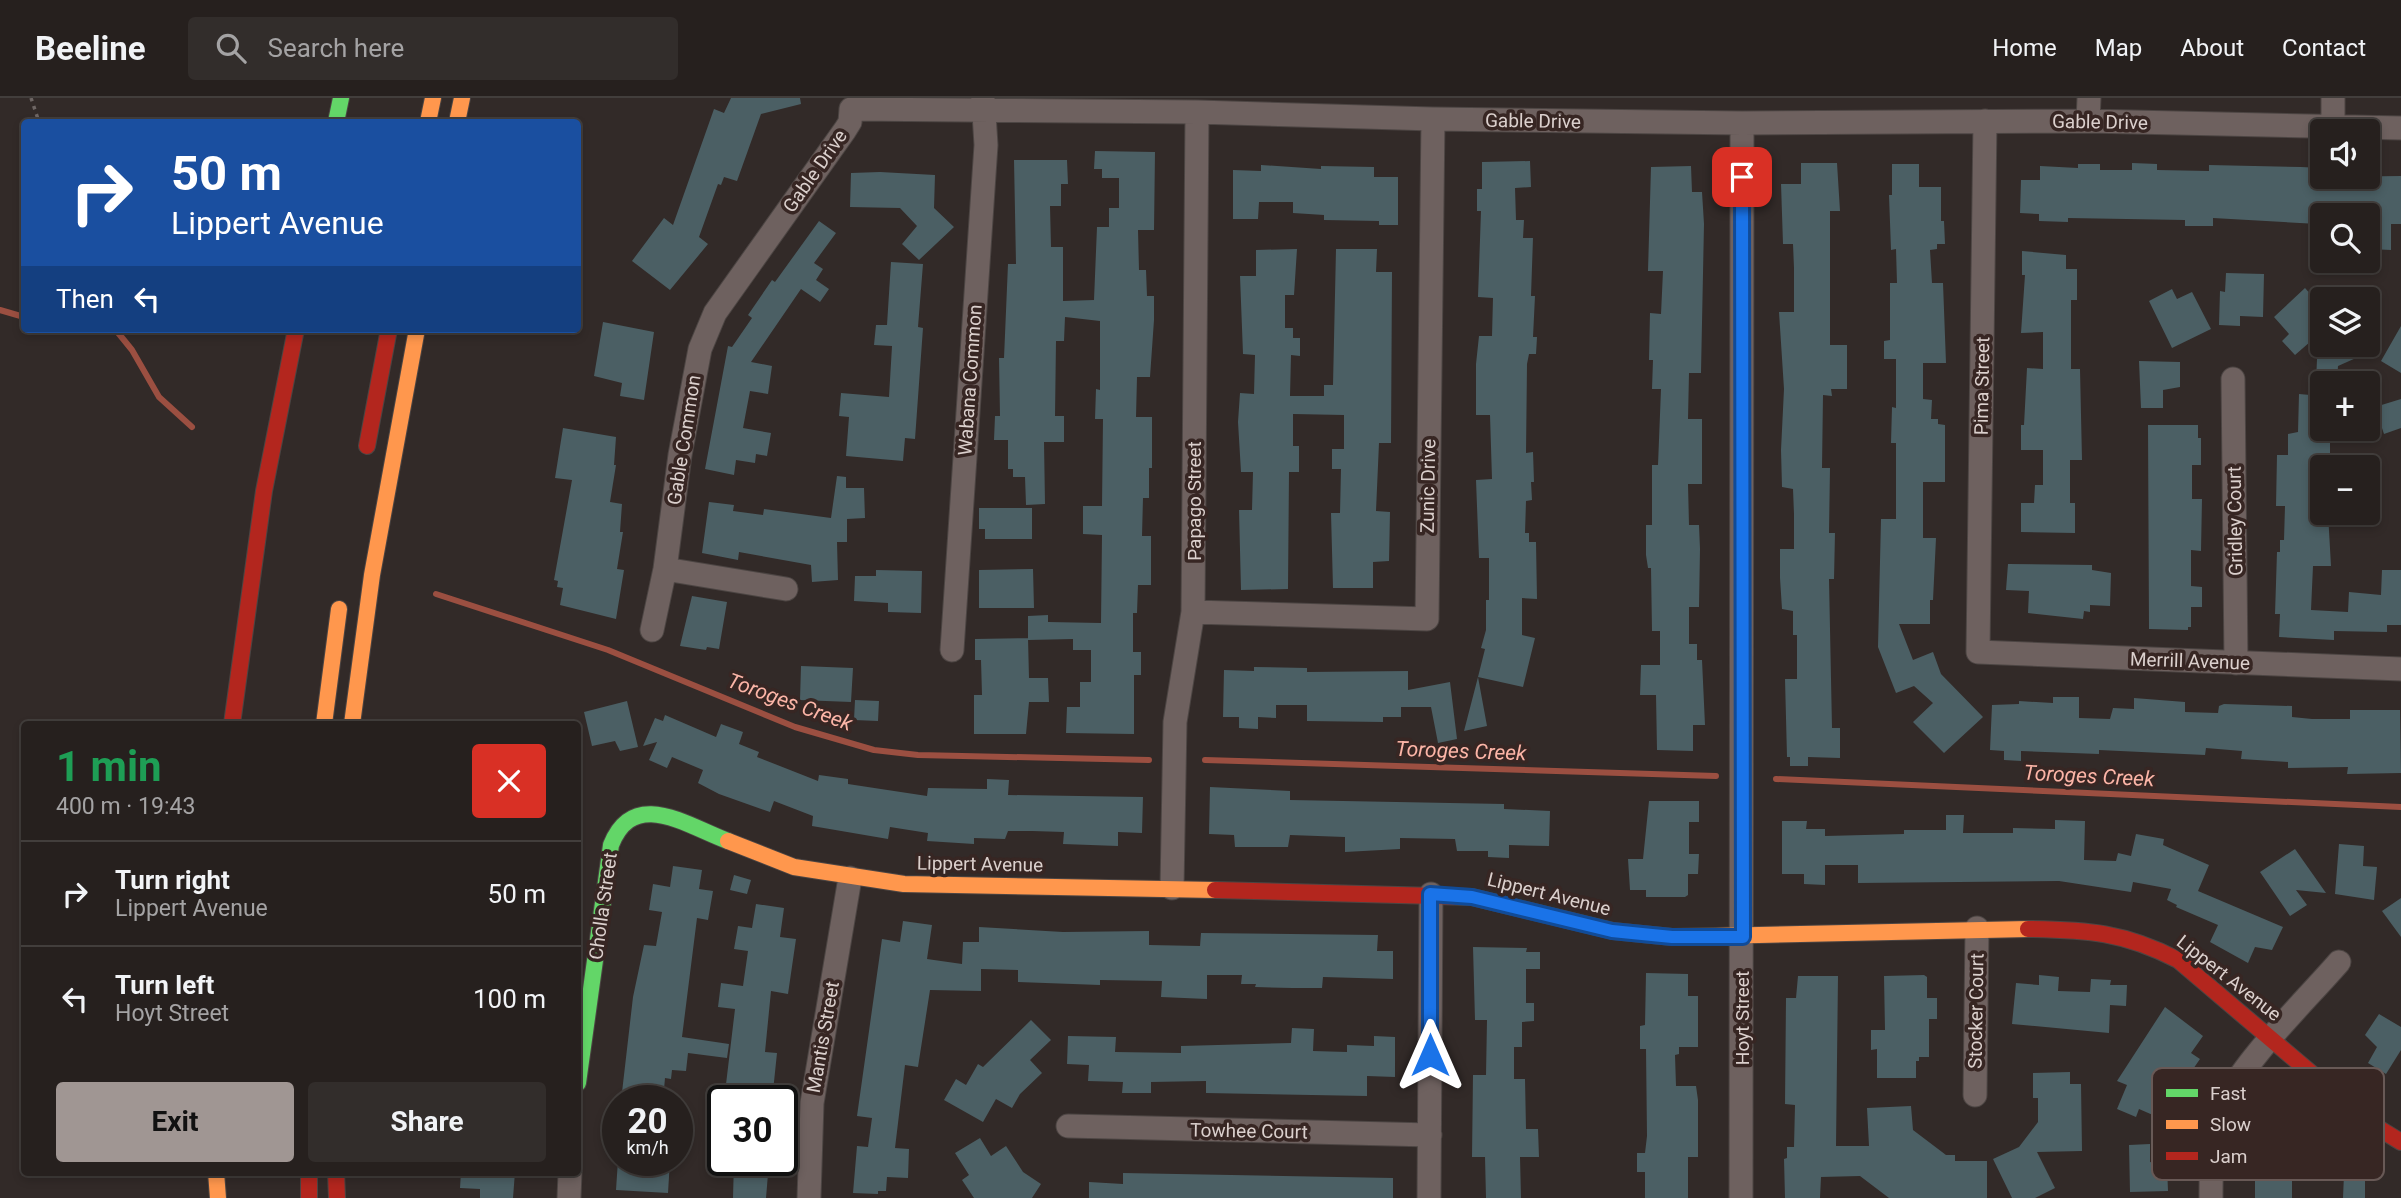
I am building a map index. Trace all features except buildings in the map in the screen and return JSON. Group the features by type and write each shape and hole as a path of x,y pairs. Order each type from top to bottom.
{"main road":[{"path":"337,119 341,98"},
{"path":"429,119 433,98"},
{"path":"458,119 462,98"},
{"path":"232,721 264,491 295,333"},
{"path":"364,459 388,333"},
{"path":"352,721 382,503 416,333"},
{"path":"324,721 342,592"},
{"name":"Lippert Avenue","path":"629,817 640,811 652,812 794,867 850,878 904,884 1430,894 1472,897 1612,931 1672,937 1743,937 1976,928 2105,933 2141,941 2178,960 2307,1068"},
{"name":"Cholla Street","path":"581,1061 611,845 617,829 629,817"},
{"name":"Lippert Avenue","path":"2384,1132 2401,1142"},
{"path":"216,1176 218,1198"},
{"path":"309,1176 309,1198"},
{"path":"336,1176 337,1198"}],"street":[{"path":"2088,121 2089,98"},
{"path":"2333,98 2333,119"},
{"name":"Gable Drive","path":"751,263 845,130 850,122 851,109 984,104 1433,119 1742,123 2088,121 2310,126"},
{"name":"Wabana Common","path":"952,650 986,145 984,104"},
{"name":"Papago Street","path":"1172,888 1175,722 1194,612 1197,112"},
{"name":"Zunic Drive","path":"1194,612 1427,619 1433,119"},
{"name":"Pima Street","path":"1978,652 1984,121"},
{"name":"Hoyt Street","path":"1741,1198 1742,123"},
{"name":"Gable Drive","path":"2380,127 2401,128"},
{"name":"Gable Common","path":"652,630 665,569 680,454 700,349 709,323 751,263"},
{"name":"Gridley Court","path":"2233,379 2236,663"},
{"path":"665,569 786,589"},
{"name":"Merrill Avenue","path":"1978,652 2401,669"},
{"name":"Mantis Street","path":"809,1198 812,1103 850,878"},
{"path":"1429,1198 1430,894"},
{"name":"Stocker Court","path":"1975,1095 1976,928"},
{"path":"2248,1068 2339,962"},
{"name":"Towhee Court","path":"1068,1126 1430,1135"},
{"path":"569,1198 570,1176"},
{"path":"2211,1180 2211,1198"}],"path":[{"path":"31,98 38,119"}],"waterway":[{"name":"Toroges Creek","path":"0,310 21,316"},
{"name":"Toroges Creek","path":"118,333 132,350 159,397 192,427"},
{"name":"Toroges Creek","path":"436,594 608,650 795,727 874,750 918,755 1149,760"},
{"name":"Toroges Creek","path":"1205,760 1716,776"},
{"name":"Toroges Creek","path":"1776,779 2401,807"}],"traffic: fast":[{"path":"337,119 341,98"},
{"path":"581,1061 611,845 621,828 633,818 647,814 679,820 728,841"}],"traffic: slow":[{"path":"429,119 433,98"},
{"path":"458,119 462,98"},
{"path":"352,721 372,575 416,333"},
{"path":"324,721 339,609"},
{"path":"728,841 794,867 904,884 1215,890"},
{"path":"1613,931 1672,937 2028,929"},
{"path":"216,1176 218,1198"}],"traffic: jam":[{"path":"232,721 264,491 295,333"},
{"path":"367,446 388,333"},
{"path":"1215,890 1472,897 1613,931"},
{"path":"2028,929 2105,934 2140,943 2178,960 2305,1068"},
{"path":"2384,1132 2401,1142"},
{"path":"309,1176 309,1198"},
{"path":"336,1176 337,1198"}],"route":[{"path":"1430,1055 1430,894 1472,897 1612,931 1672,937 1743,937 1742,177"}]}
